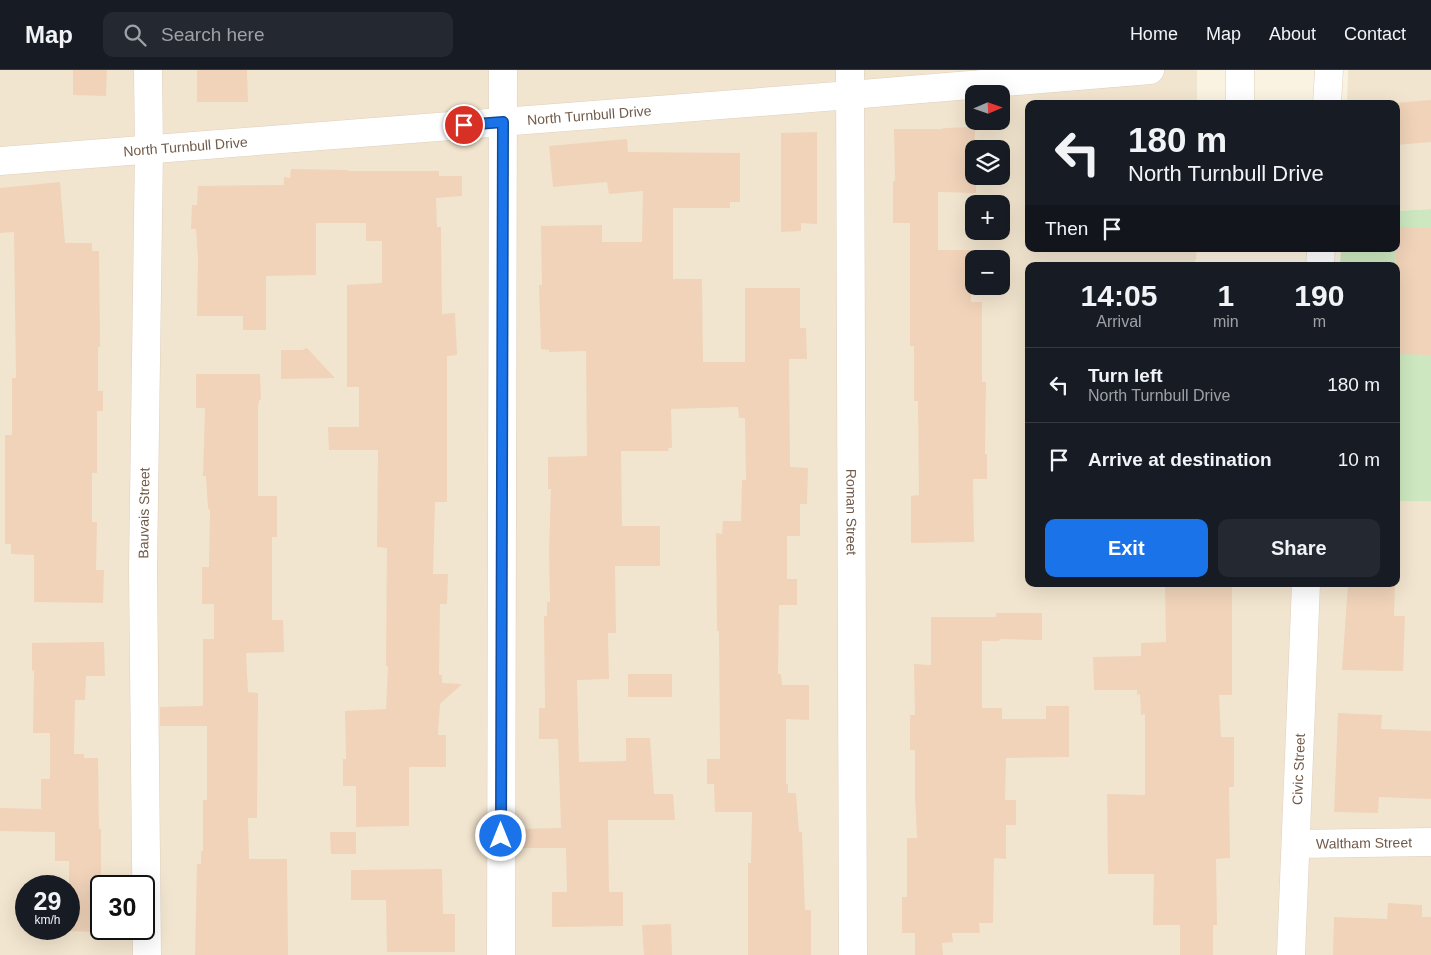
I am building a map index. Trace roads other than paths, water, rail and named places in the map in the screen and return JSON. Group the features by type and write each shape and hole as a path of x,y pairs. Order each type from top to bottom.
{"street":[{"name":"Bauvais Street","path":"147,955 143,569 149,150 148,70"},
{"path":"501,955 503,70"},
{"name":"North Turnbull Drive","path":"0,161 503,122 850,83 1150,70"},
{"path":"1240,70 1240,100"},
{"path":"1327,100 1329,70"},
{"name":"Roman Street","path":"850,83 852,955"},
{"name":"Civic Street","path":"1291,955 1306,587"},
{"name":"Waltham Street","path":"1296,844 1431,842"}]}
